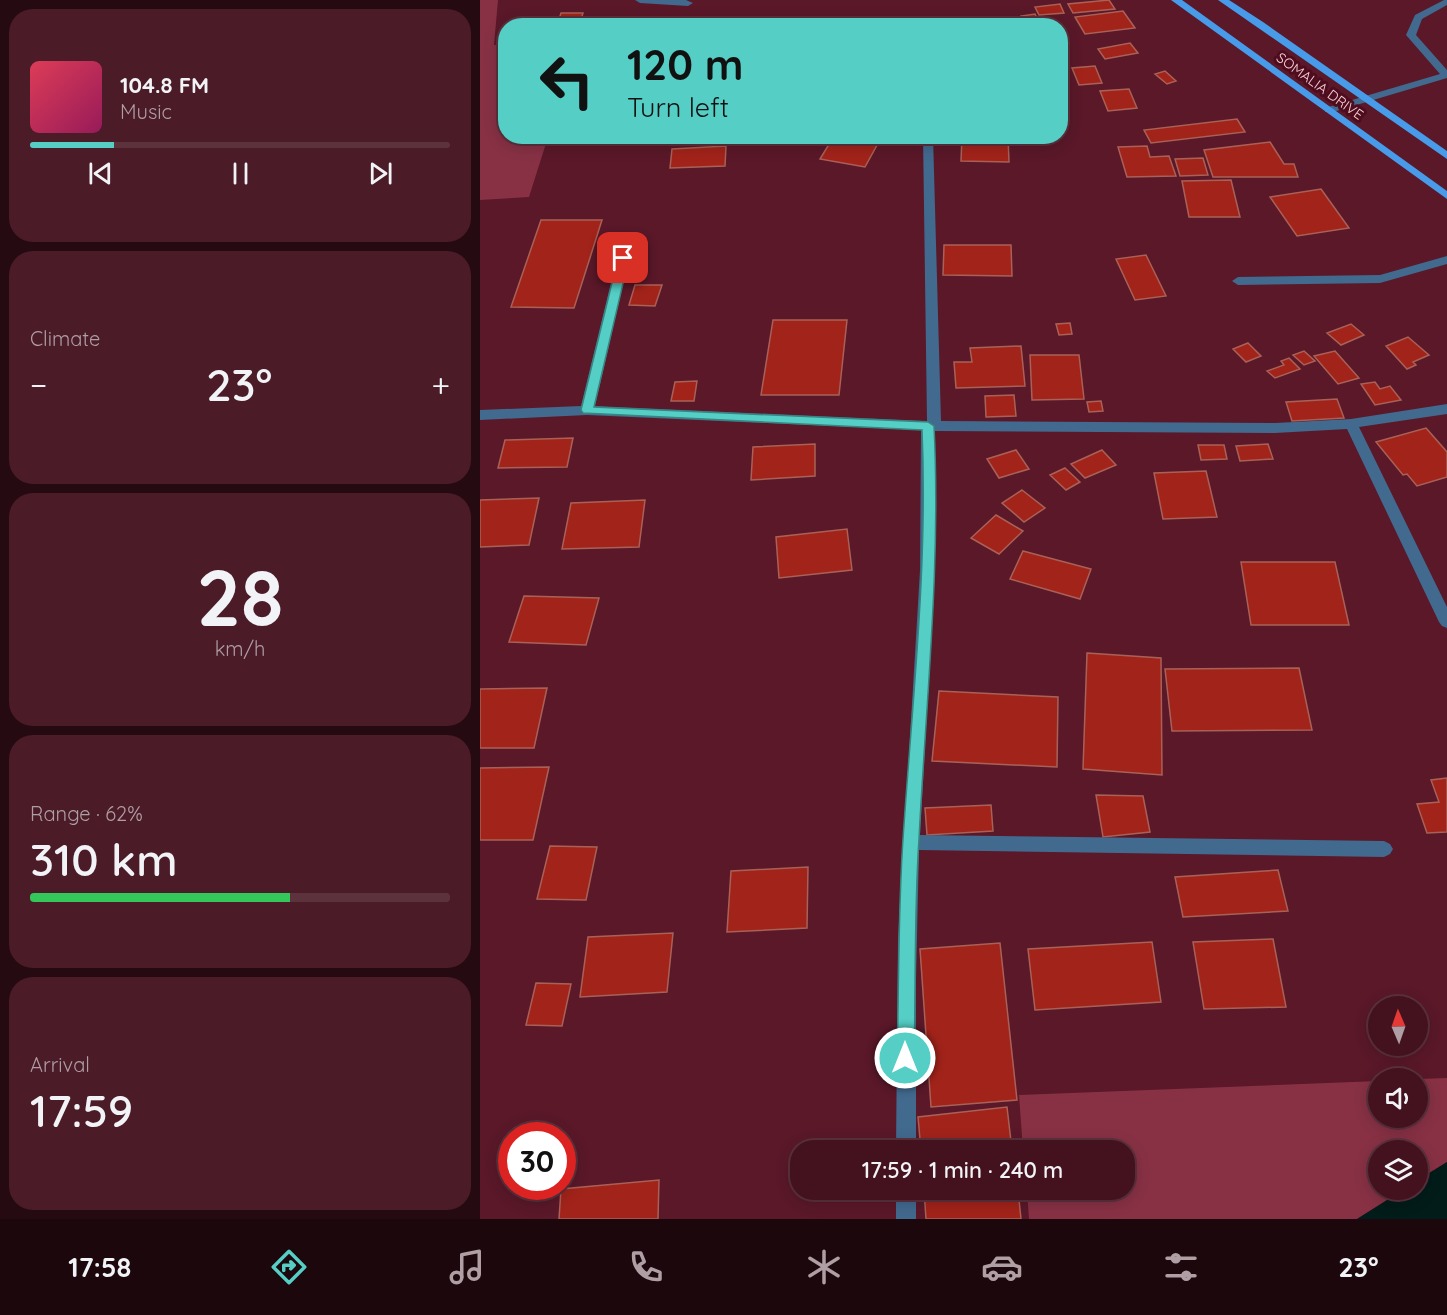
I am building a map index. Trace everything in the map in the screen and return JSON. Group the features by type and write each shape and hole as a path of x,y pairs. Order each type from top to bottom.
{"main road":[{"name":"SOMALIA DRIVE","path":"1176,0 1447,196"},
{"name":"SOMALIA DRIVE","path":"1223,0 1447,156"}],"street":[{"path":"640,0 688,3"},
{"path":"1329,110 1447,74 1411,35 1412,25 1417,17 1447,2"},
{"path":"906,1140 905,1012 911,842 928,593 931,497 928,144"},
{"path":"587,410 623,258"},
{"path":"1238,280 1380,279 1447,260"},
{"path":"480,415 587,410 931,426 1275,428 1351,424 1447,409"},
{"path":"1351,424 1447,622"},
{"path":"911,842 1384,849"},
{"path":"906,1200 906,1219"}],"shaded area":[{"path":"480,0 498,0 494,45 498,45 498,144 546,144 529,197 480,200"},
{"path":"1447,1078 1447,1162 1428,1174 1428,1140 1368,1140 1368,1200 1387,1200 1357,1219 1029,1219 1028,1200 1135,1200 1135,1140 1022,1140 1019,1095 1368,1081 1368,1128 1428,1128 1428,1079"}],"water":[{"path":"1447,1162 1447,1219 1357,1219 1387,1200 1428,1200 1428,1174"}],"building":[{"path":"1109,0 1115,9 1073,13 1068,4"},
{"path":"1060,4 1064,13 1039,15 1035,7"},
{"path":"1123,11 1135,28 1085,34 1075,17"},
{"path":"561,13 583,13 581,18 559,18"},
{"path":"1035,14 1037,18 1022,18 1021,16"},
{"path":"1130,43 1138,53 1105,59 1098,49"},
{"path":"1095,66 1102,83 1079,85 1072,68"},
{"path":"1165,71 1176,81 1167,84 1155,74"},
{"path":"1129,89 1137,108 1108,111 1100,91"},
{"path":"1237,119 1245,132 1151,143 1144,130"},
{"path":"1270,142 1284,164 1294,164 1298,177 1213,177 1204,150"},
{"path":"829,144 878,144 865,167 820,159"},
{"path":"962,144 1008,144 1009,162 961,161"},
{"path":"726,146 725,166 670,168 672,149"},
{"path":"1147,146 1150,157 1169,156 1176,176 1127,177 1118,147"},
{"path":"1203,158 1208,175 1180,176 1175,159"},
{"path":"1231,180 1240,217 1189,217 1182,181"},
{"path":"1321,189 1349,228 1297,236 1270,197"},
{"path":"541,220 602,220 574,308 511,307"},
{"path":"944,245 1011,245 1012,276 943,275"},
{"path":"1146,255 1166,296 1135,300 1116,259"},
{"path":"635,285 662,285 655,306 629,305"},
{"path":"773,320 847,320 839,395 761,395"},
{"path":"1070,323 1072,334 1059,335 1056,324"},
{"path":"1351,324 1364,335 1341,345 1327,333"},
{"path":"1408,337 1429,355 1413,362 1416,365 1407,369 1386,346"},
{"path":"1248,343 1261,356 1246,362 1233,349"},
{"path":"1021,346 1025,386 956,388 954,362 972,362 970,348"},
{"path":"1304,351 1315,361 1304,365 1293,355"},
{"path":"1335,351 1359,378 1338,384 1314,356"},
{"path":"1030,355 1079,355 1084,399 1032,400"},
{"path":"1289,358 1300,369 1275,378 1267,371 1284,365 1281,361"},
{"path":"697,381 694,401 671,401 675,382"},
{"path":"1375,382 1380,389 1390,386 1401,400 1375,405 1361,384"},
{"path":"1014,395 1016,416 986,417 985,396"},
{"path":"1337,399 1344,418 1292,421 1286,402"},
{"path":"1101,401 1103,411 1089,412 1087,402"},
{"path":"1426,428 1447,452 1447,477 1417,486 1407,474 1403,475 1376,442"},
{"path":"573,438 567,467 498,468 505,440"},
{"path":"815,444 815,476 751,480 753,447"},
{"path":"1268,444 1273,459 1240,461 1236,446"},
{"path":"1198,445 1224,445 1227,459 1201,460"},
{"path":"1016,450 1029,469 999,478 987,459"},
{"path":"1102,450 1116,465 1085,478 1071,464"},
{"path":"1065,468 1080,482 1066,490 1050,475"},
{"path":"1206,471 1217,517 1163,519 1154,473"},
{"path":"1022,490 1045,508 1024,522 1002,503"},
{"path":"539,498 529,545 480,547 480,500"},
{"path":"645,500 639,547 562,549 571,503"},
{"path":"996,515 1023,531 999,554 971,538"},
{"path":"847,529 852,570 779,578 776,537"},
{"path":"1023,551 1091,569 1080,599 1010,579"},
{"path":"1241,562 1335,562 1349,625 1251,625"},
{"path":"524,596 599,598 586,645 509,642"},
{"path":"1087,653 1161,658 1162,775 1083,769"},
{"path":"1299,668 1312,730 1172,731 1165,669"},
{"path":"547,688 534,748 480,748 480,689"},
{"path":"939,691 1058,697 1057,767 932,761"},
{"path":"549,767 533,840 480,840 480,768"},
{"path":"1447,778 1447,832 1427,833 1417,804 1439,802 1431,780"},
{"path":"1096,795 1143,796 1150,832 1103,837"},
{"path":"991,805 993,831 927,835 925,808"},
{"path":"550,846 597,847 586,900 537,899"},
{"path":"808,867 807,928 727,932 731,871"},
{"path":"1278,870 1288,911 1183,917 1175,877"},
{"path":"673,933 667,992 580,997 588,937"},
{"path":"1273,939 1286,1007 1204,1009 1193,942"},
{"path":"1152,942 1161,1002 1035,1010 1028,949"},
{"path":"1000,943 1017,1100 931,1107 920,949"},
{"path":"536,983 571,984 562,1026 526,1025"},
{"path":"1007,1107 1011,1140 920,1140 918,1117"},
{"path":"659,1180 658,1219 559,1219 560,1200 576,1200 576,1188"},
{"path":"925,1200 1019,1200 1021,1219 926,1219"}],"route":[{"path":"623,258 587,410 928,426 931,497 928,593 911,842 905,1058"}]}
